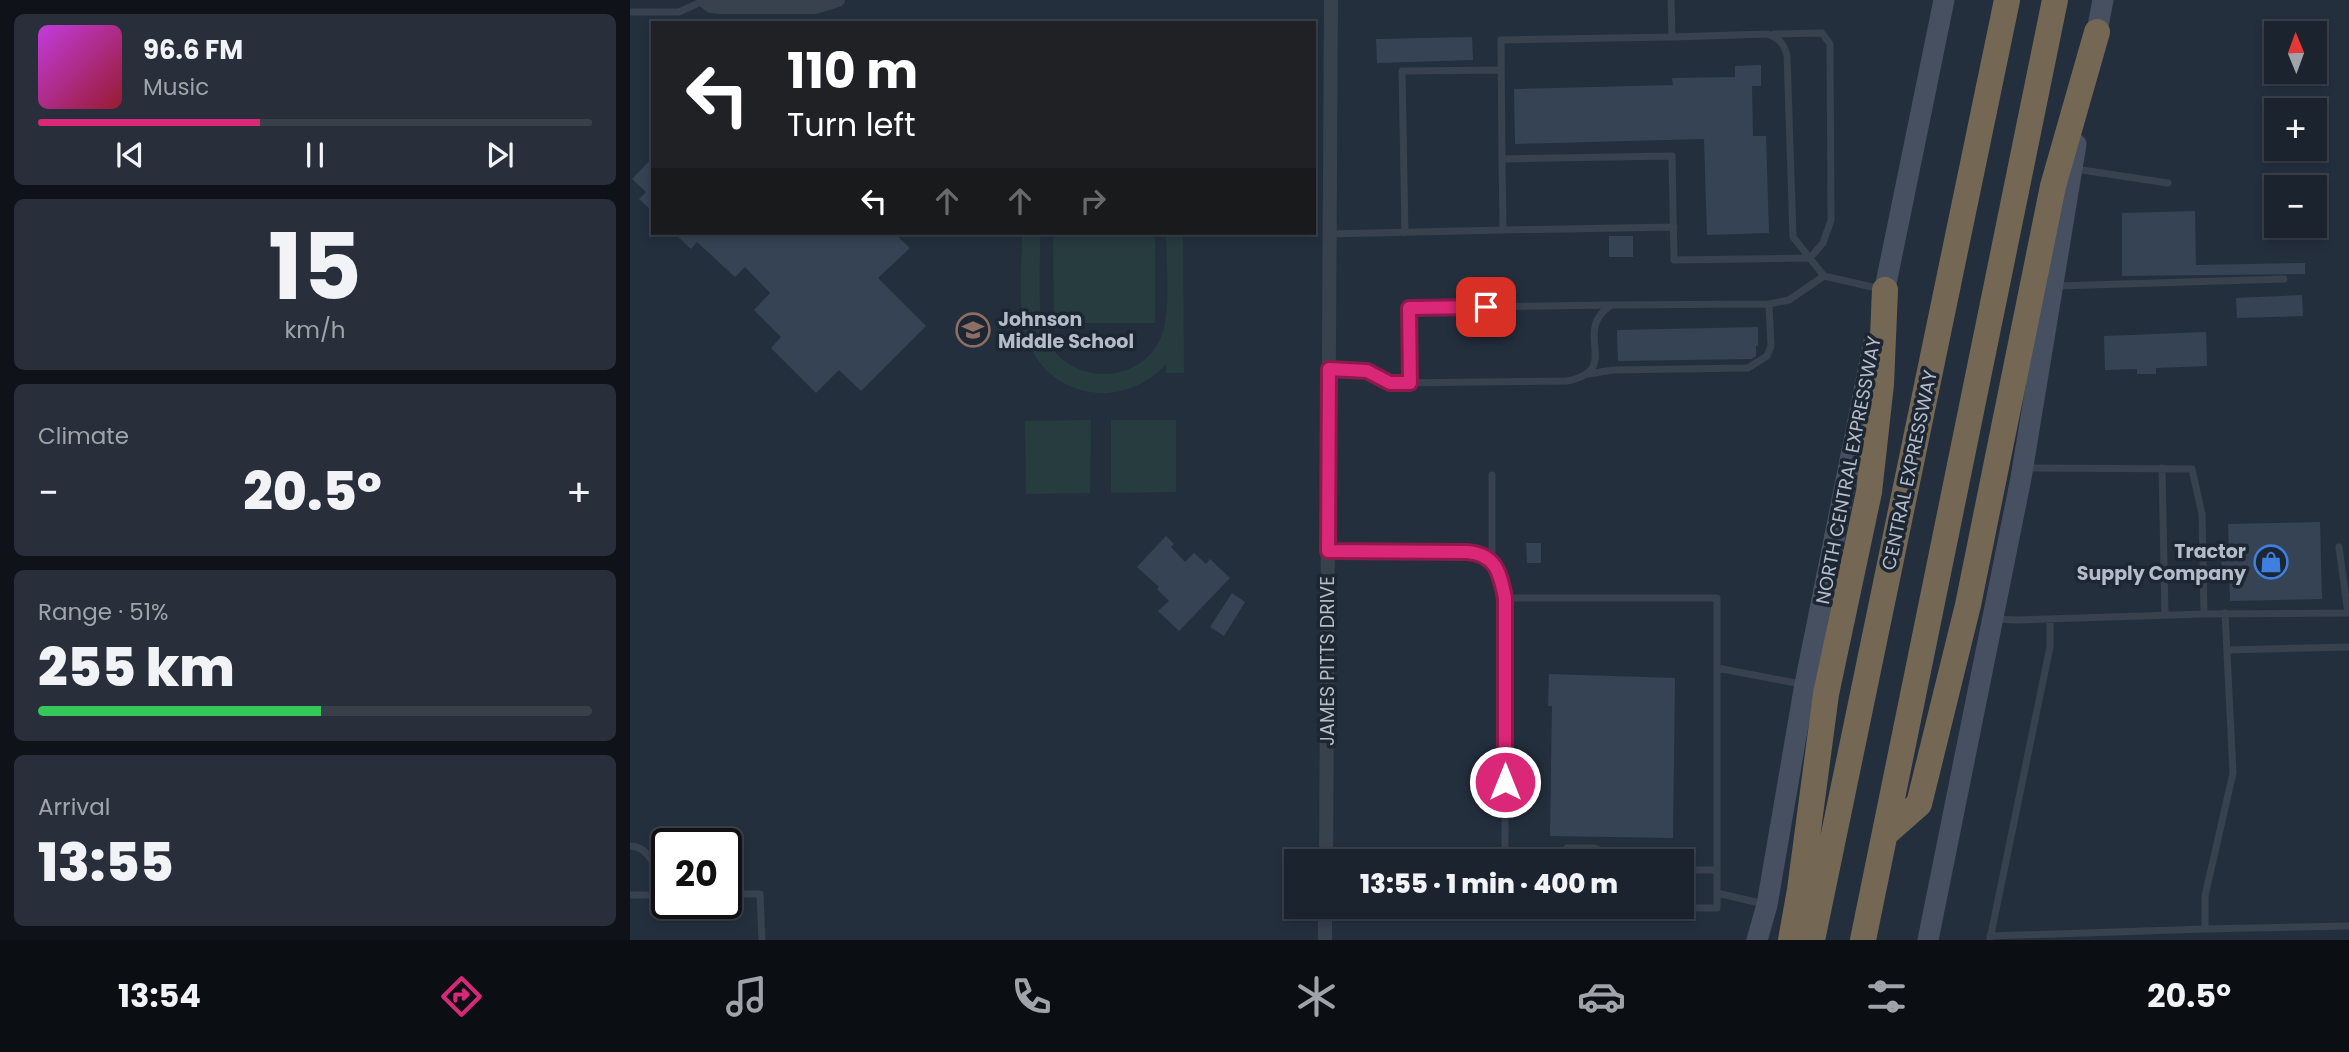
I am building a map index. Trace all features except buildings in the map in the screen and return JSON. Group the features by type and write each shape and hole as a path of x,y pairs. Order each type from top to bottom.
{"highway":[{"name":"CENTRAL EXPRESSWAY","path":"1812,940 2007,0"},
{"path":"1863,940 2055,0"},
{"path":"1885,834 1919,804 1968,605 2053,186 2097,32"},
{"path":"1791,940 1826,694 1869,492 1881,384 1885,290"}],"main road":[{"name":"NORTH CENTRAL EXPRESSWAY","path":"1757,940 1767,905 1805,684 1944,0"},
{"path":"1928,940 2023,468 2071,169 2103,0"}],"street":[{"path":"703,0 711,6 721,7 772,4 816,7 837,1"},
{"name":"JAMES PITTS DRIVE","path":"1326,849 1331,0"},
{"path":"1325,919 1325,940"}],"lane":[{"path":"630,12 679,12 703,0"},
{"path":"1671,0 1672,37"},
{"path":"1502,159 1672,156 1674,260 1810,258 1823,243 1831,220 1830,44 1822,33 1501,40 1501,69 1502,159 1503,230"},
{"path":"1768,34 1779,39 1787,55 1793,237 1824,276 1885,290"},
{"path":"1405,233 1402,71 1501,69"},
{"path":"2071,169 2168,183"},
{"path":"1330,234 1674,227"},
{"path":"1410,383 1409,308 1769,304 1789,300 1824,276"},
{"path":"2052,286 2284,279"},
{"path":"1329,369 1367,371 1390,383 1410,383 1567,381 1587,374 1613,370 1748,368 1767,356 1771,346 1769,304"},
{"path":"1587,374 1594,369 1596,363 1593,337 1597,317 1611,305"},
{"path":"2023,468 2192,470 2202,514 2204,614"},
{"path":"2162,468 2165,615"},
{"path":"1492,475 1492,559 1500,574 1505,598 1505,849"},
{"path":"1994,619 2348,613 2339,547"},
{"path":"1328,551 1477,552 1492,559"},
{"path":"1505,598 1717,598 1717,908 1694,908"},
{"path":"2205,929 2205,896 2233,773 2225,613"},
{"path":"2050,619 2050,647 1990,938 2349,926"},
{"path":"2227,650 2349,647"},
{"path":"1717,668 1805,684"},
{"path":"630,846 636,846 651,858"},
{"path":"1566,849 1597,849"},
{"path":"1694,870 1717,870"},
{"path":"1717,893 1767,905"},
{"path":"742,894 761,894 762,940"},
{"path":"630,895 651,895"}],"green space":[{"path":"1022,235 1040,235 1042,325 1055,352 1069,364 1086,371 1104,374 1121,372 1138,365 1152,352 1162,335 1167,299 1166,235 1183,235 1184,373 1166,373 1166,364 1148,379 1129,389 1108,393 1087,392 1068,385 1050,374 1036,357 1023,325"},
{"path":"1053,235 1155,235 1155,323 1054,323"},
{"path":"1091,420 1090,493 1026,494 1025,421"},
{"path":"1111,420 1176,420 1176,492 1111,493"}],"place":[{"name":"Johnson Middle School","path":"973,330"},
{"name":"Tractor Supply Company","path":"2271,562"}],"route":[{"path":"1486,307 1409,308 1410,383 1390,383 1367,371 1329,369 1328,551 1477,552 1492,559 1500,574 1505,598 1505,782"}]}
